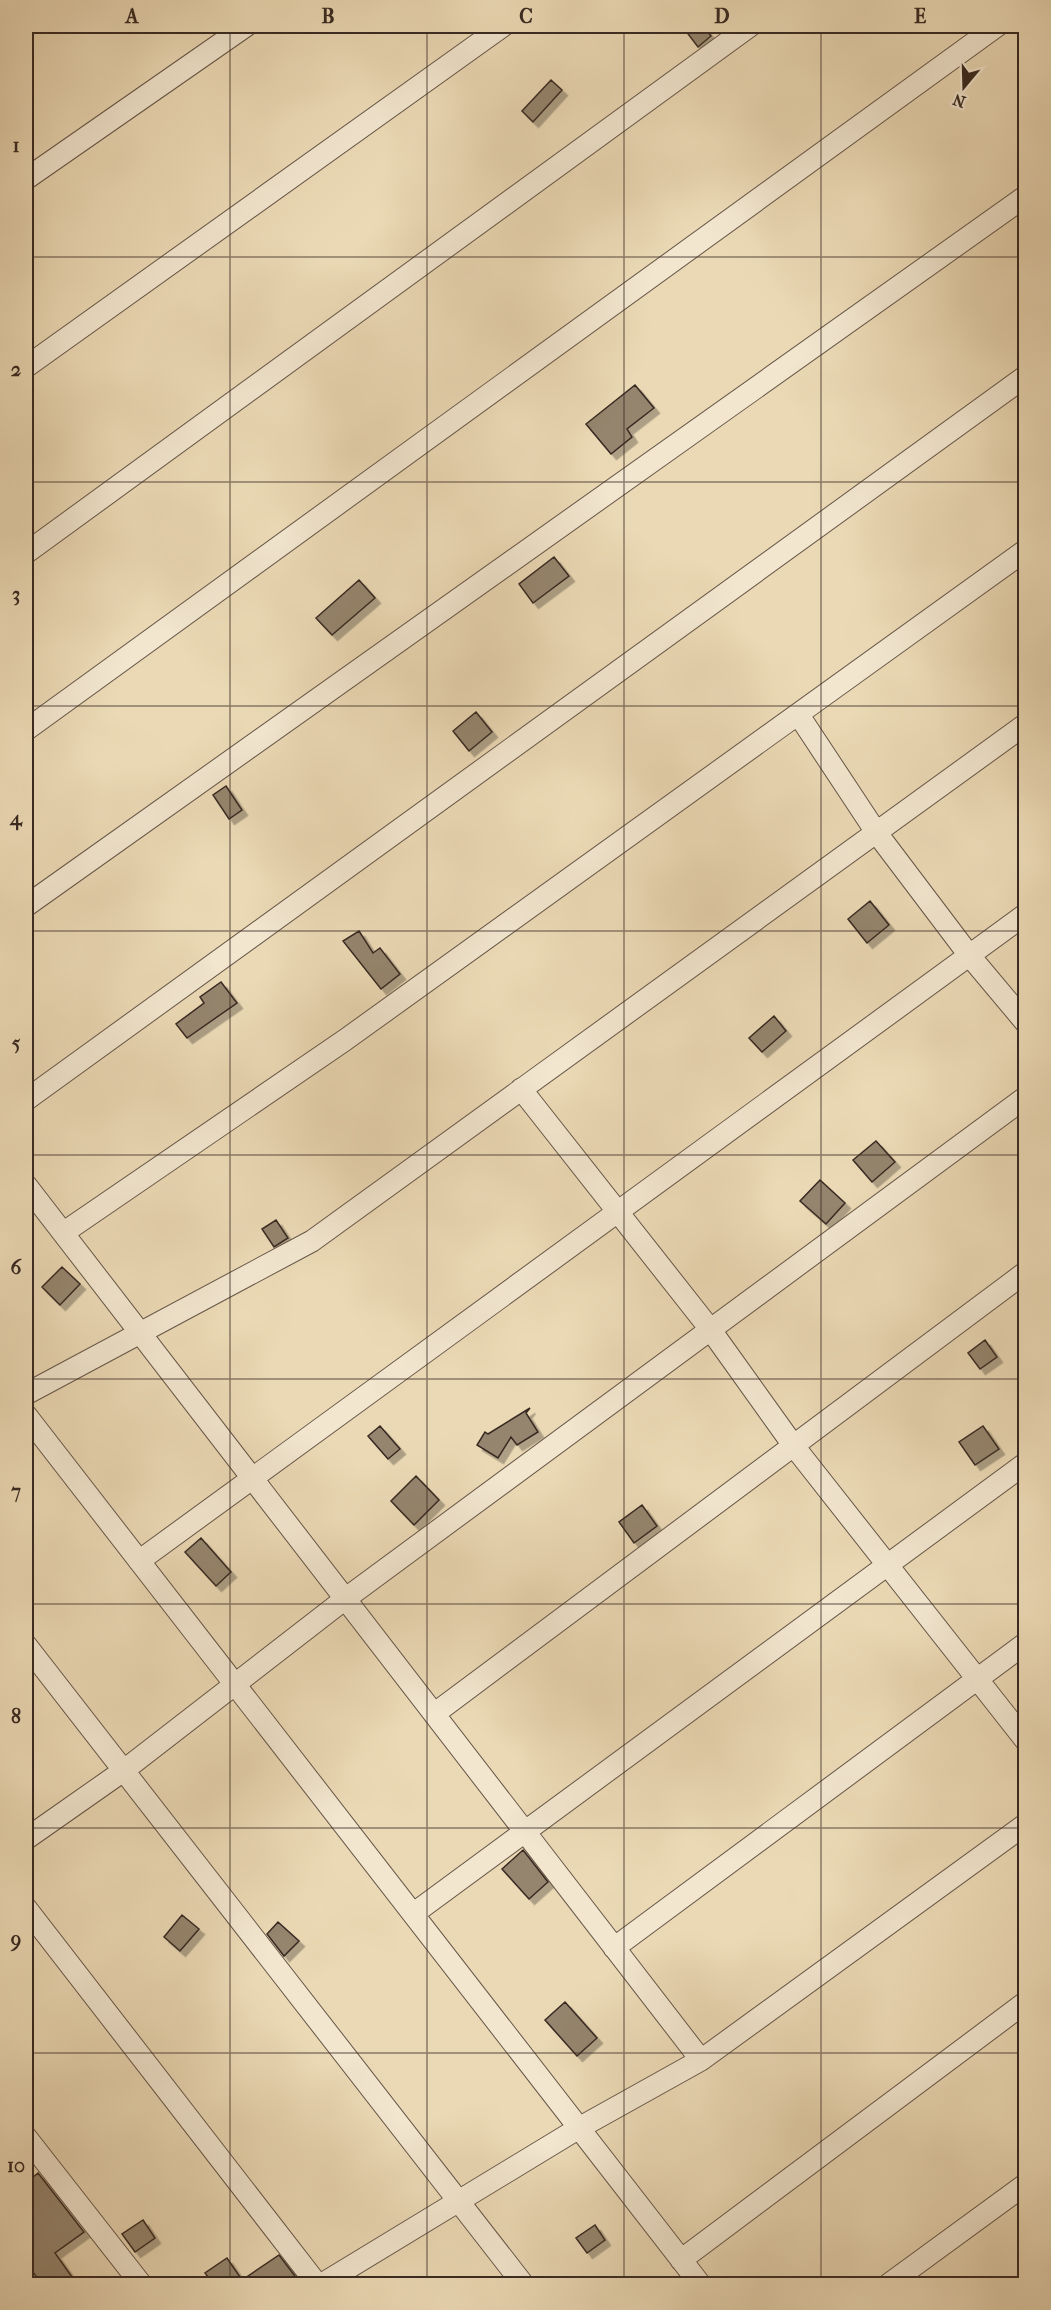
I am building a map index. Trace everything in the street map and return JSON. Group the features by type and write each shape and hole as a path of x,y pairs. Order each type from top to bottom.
{"street":[{"path":"26,178 246,26"},
{"path":"26,367 503,26"},
{"path":"26,553 750,26"},
{"path":"26,730 997,26"},
{"path":"26,906 1026,196"},
{"path":"26,1100 1026,376"},
{"path":"63,1233 345,1040 1026,550"},
{"path":"798,714 876,832 969,956 1026,1023"},
{"path":"26,1394 312,1241 1026,724"},
{"path":"139,1561 1026,914"},
{"path":"521,1089 710,1329 794,1445 1026,1741"},
{"path":"26,1839 123,1771 345,1599 1026,1097"},
{"path":"26,1185 701,2061"},
{"path":"434,1714 1026,1272"},
{"path":"26,1415 700,2284"},
{"path":"413,1914 1026,1463"},
{"path":"614,1948 1026,1643"},
{"path":"26,1645 523,2284"},
{"path":"322,2284 579,2128 701,2061 1026,1824"},
{"path":"26,1908 317,2284"},
{"path":"681,2260 1026,2002"},
{"path":"26,2137 141,2284"},
{"path":"889,2284 1026,2184"}],"building":[{"path":"682,26 703,26 711,36 698,47"},
{"path":"551,80 562,90 533,122 522,111"},
{"path":"635,385 654,408 627,429 632,437 611,454 586,424"},
{"path":"554,557 569,576 533,603 519,584"},
{"path":"359,580 375,598 332,635 316,618"},
{"path":"476,712 492,732 469,751 453,731"},
{"path":"226,786 242,810 229,819 213,795"},
{"path":"870,901 889,925 867,943 848,919"},
{"path":"359,931 373,953 380,948 400,974 381,989 343,941"},
{"path":"221,982 237,1003 187,1038 176,1024 204,1003 200,997"},
{"path":"774,1016 786,1031 762,1052 749,1038"},
{"path":"876,1141 895,1162 872,1182 853,1160"},
{"path":"820,1180 845,1203 826,1224 800,1201"},
{"path":"276,1220 288,1238 274,1247 262,1229"},
{"path":"62,1267 80,1284 60,1305 42,1287"},
{"path":"985,1340 997,1357 980,1369 968,1353"},
{"path":"530,1408 526,1413 538,1432 517,1445 511,1437 498,1458 477,1445 485,1432 488,1434"},
{"path":"380,1426 400,1449 388,1459 368,1436"},
{"path":"983,1426 999,1449 975,1465 959,1442"},
{"path":"416,1476 439,1500 414,1525 391,1501"},
{"path":"642,1505 657,1526 634,1543 619,1522"},
{"path":"201,1538 231,1572 216,1586 185,1552"},
{"path":"523,1850 548,1882 529,1899 502,1869"},
{"path":"182,1915 199,1929 180,1951 164,1937"},
{"path":"278,1922 299,1941 284,1956 267,1934"},
{"path":"565,2002 597,2038 577,2056 545,2020"},
{"path":"38,2173 84,2232 55,2253 77,2284 42,2284 26,2263 26,2183"},
{"path":"143,2220 155,2238 135,2252 122,2234"},
{"path":"595,2225 605,2240 587,2253 576,2238"},
{"path":"279,2255 301,2284 213,2284 205,2273 227,2258 242,2280"}]}
